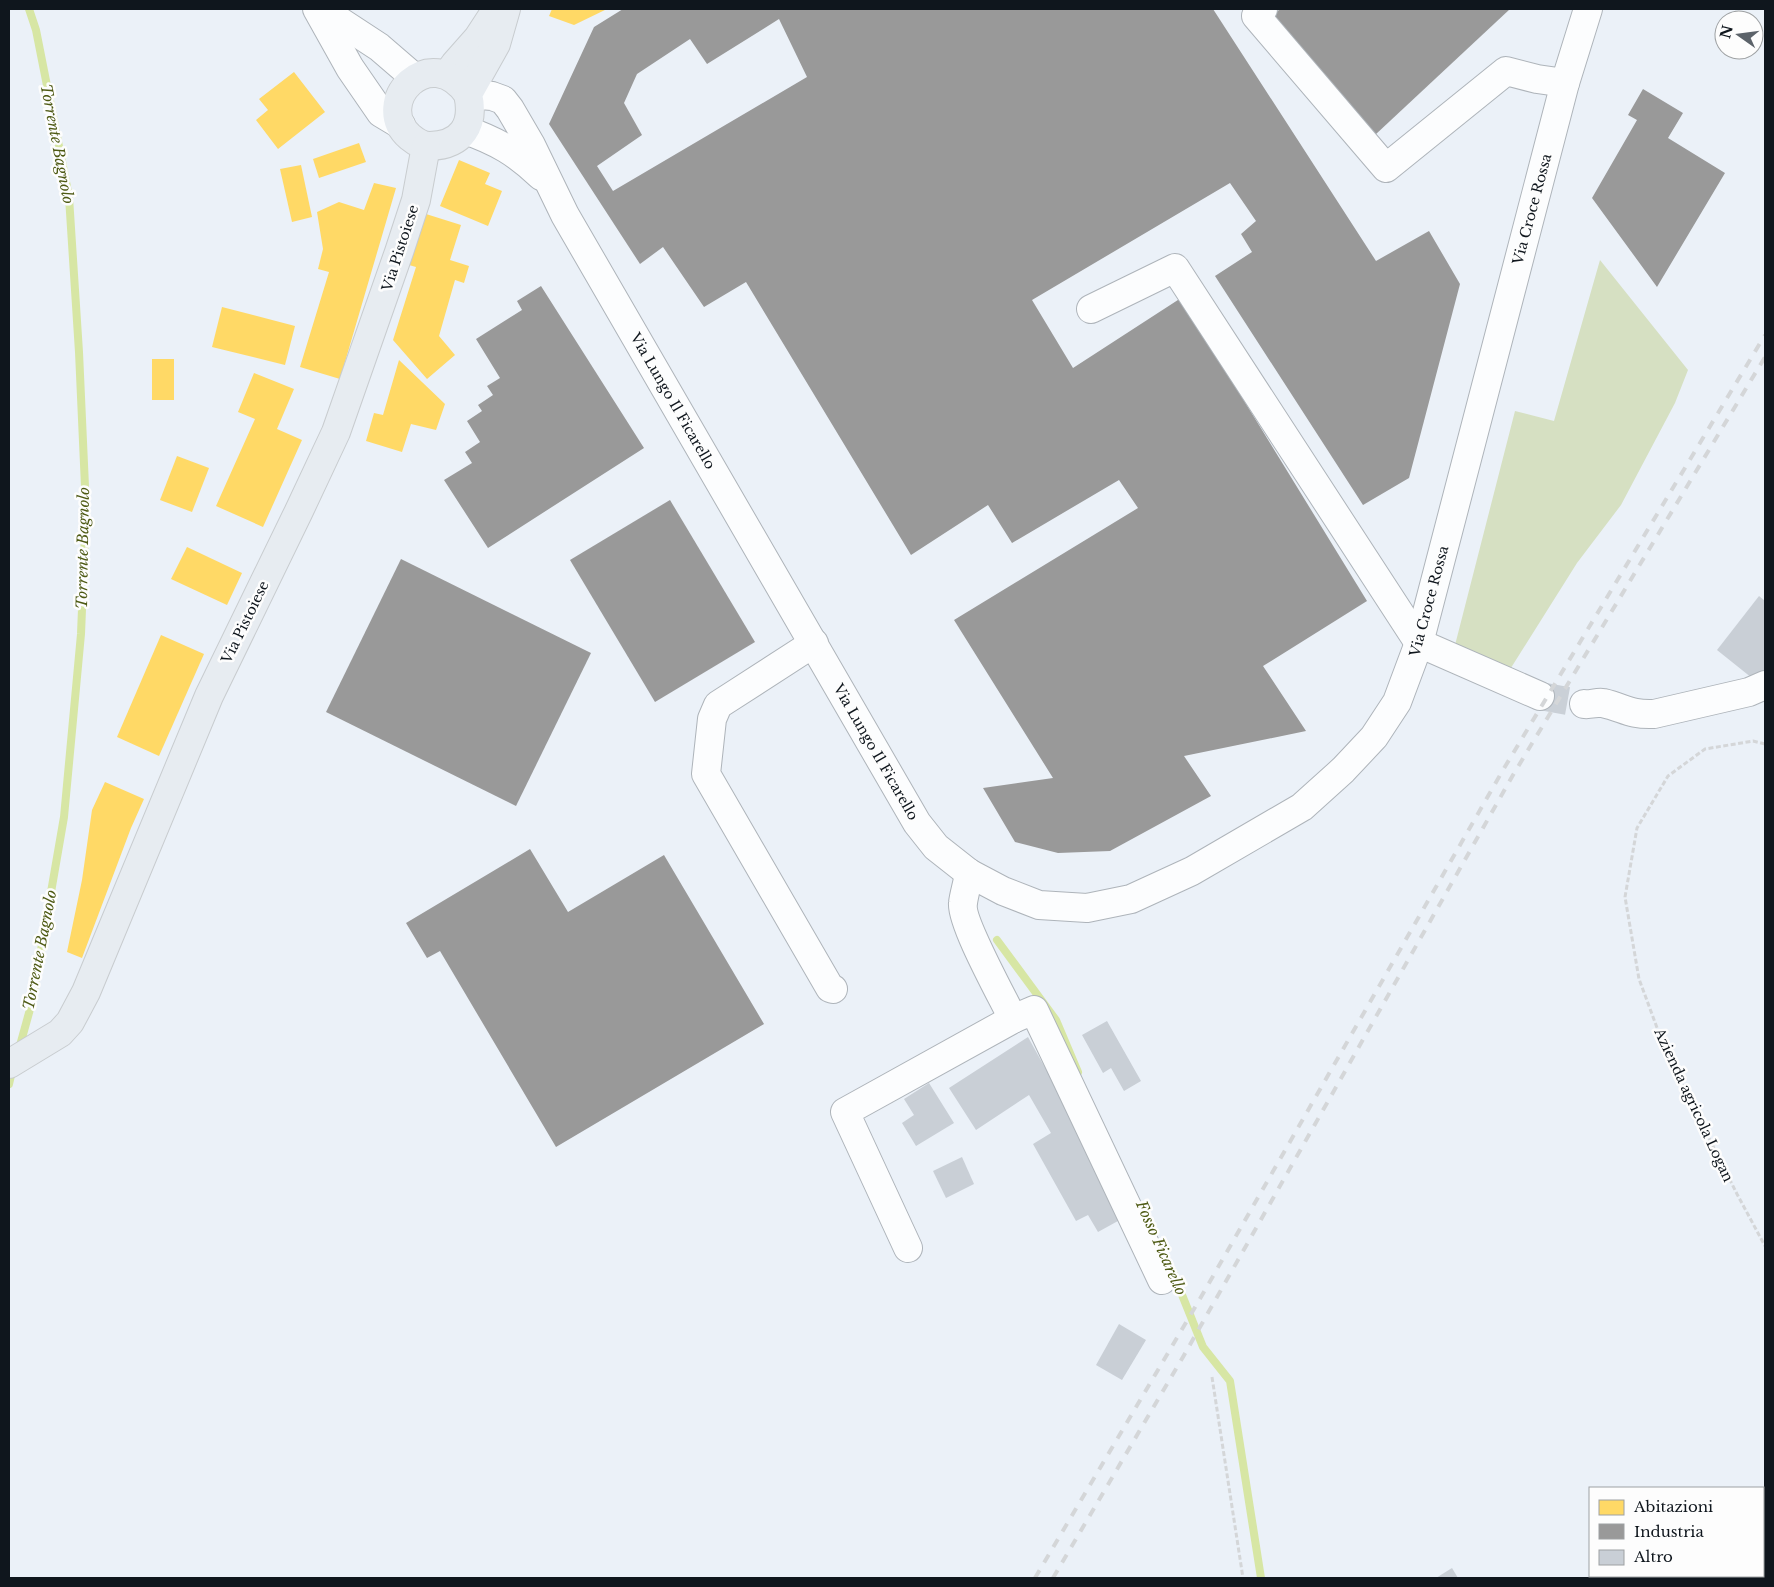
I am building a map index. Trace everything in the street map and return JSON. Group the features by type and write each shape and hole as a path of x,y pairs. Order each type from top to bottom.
{"main road":[{"path":"447,75 478,38 497,9"},
{"path":"468,94 496,44 506,9"},
{"path":"430,72 447,75 460,83 468,94 471,106 470,119 465,130 456,140 444,145 426,146 415,142 406,134 398,114 398,101 405,86 415,78 430,72"},
{"name":"Via Pistoiese","path":"9,1064 60,1033 70,1022 86,992 209,696 336,432 416,200 426,146"}],"street":[{"path":"317,9 350,68 381,113 401,125"},
{"path":"321,9 379,47 415,78"},
{"path":"1263,9 1256,16 1386,168 1506,71 1537,79 1566,83"},
{"name":"Via Croce Rossa","path":"969,873 1003,892 1040,904 1087,908 1131,899 1192,871 1302,807 1343,770 1374,738 1397,702 1419,642 1566,83 1588,9"},
{"name":"Via Lungo Il Ficarello","path":"468,94 492,96 502,100 510,109 531,145 565,215 917,823 936,847 969,873"},
{"name":"Via Lungo Il Ficarello","path":"465,130 512,151 550,184"},
{"path":"1091,309 1175,268 1419,642 1540,696"},
{"path":"814,644 718,705 712,719 706,774 830,988 833,990"},
{"path":"1584,704 1592,705 1601,702 1638,715 1654,714 1749,692 1765,685"},
{"path":"969,873 962,903 964,914 974,939 1013,1019"},
{"path":"908,1248 845,1112 1013,1019 1034,1010 1162,1280"}],"path":[{"name":"Azienda agricola Logan","path":"1765,744 1753,741 1705,749 1668,776 1637,828 1625,897 1639,979 1666,1052 1765,1246"},
{"path":"1212,1377 1243,1578"}],"green space":[{"path":"1600,260 1688,370 1675,403 1621,505 1577,563 1509,671 1454,649 1515,411 1554,421"}],"building: Abitazioni":[{"path":"552,9 607,9 574,25 549,16"},
{"path":"294,72 325,112 278,149 256,120 268,110 259,99"},
{"path":"359,143 366,162 319,178 313,159"},
{"path":"459,160 490,173 485,184 502,191 488,226 440,206"},
{"path":"301,165 312,217 292,222 280,169"},
{"path":"374,183 396,188 340,379 300,367 329,272 318,269 323,249 317,212 339,202 364,210"},
{"path":"426,214 461,225 450,260 469,266 464,283 455,280 439,336 455,355 427,379 393,340 416,267 409,265"},
{"path":"222,307 295,326 285,365 212,347"},
{"path":"152,359 174,359 174,400 152,400"},
{"path":"399,360 445,404 436,430 411,424 402,452 366,441 374,413 383,415"},
{"path":"254,373 294,389 277,429 302,440 263,527 216,506 255,419 238,412"},
{"path":"177,456 209,468 192,512 160,500"},
{"path":"187,547 242,573 227,605 171,579"},
{"path":"161,635 204,654 159,756 117,737"},
{"path":"105,782 144,799 131,828 82,958 67,952 82,880 92,810"}],"building: Industria":[{"path":"623,9 1213,9 1376,261 1429,231 1460,284 1409,478 1363,505 1215,276 1252,252 1241,234 1256,221 1230,183 1032,300 1073,368 1181,298 1367,601 1263,666 1306,731 1184,756 1211,796 1110,851 1058,853 1015,842 983,788 1053,778 954,620 1138,508 1119,480 1012,543 988,505 911,555 746,282 704,307 663,247 640,264 549,124 594,27","holes":["779,19 807,77 613,191 597,166 642,135 624,103 637,74 690,39 707,64"]},
{"path":"1280,9 1510,9 1375,135 1268,20"},
{"path":"1643,89 1683,113 1668,138 1725,173 1657,287 1592,198 1637,120 1628,115"},
{"path":"541,286 644,448 488,548 444,480 472,463 465,452 480,442 467,421 482,411 478,405 493,395 487,386 500,378 476,339 522,310 517,301"},
{"path":"670,500 755,642 655,702 570,560"},
{"path":"401,559 591,653 516,806 326,712"},
{"path":"530,849 568,912 664,855 764,1024 556,1147 440,951 427,958 406,923"}],"building: Altro":[{"path":"1759,596 1765,601 1765,671 1757,682 1717,650"},
{"path":"1107,1021 1141,1081 1124,1091 1111,1068 1103,1073 1082,1035"},
{"path":"1028,1037 1127,1216 1098,1232 1088,1215 1076,1221 1033,1144 1051,1133 1029,1095 976,1130 949,1088"},
{"path":"929,1083 954,1123 916,1146 902,1123 914,1115 904,1099"},
{"path":"962,1157 974,1184 946,1198 933,1171"},
{"path":"1119,1324 1146,1340 1122,1380 1096,1365"},
{"path":"1452,1568 1458,1578 1436,1578"},
{"path":"1648,1577 1649,1578 1601,1578"}],"waterway":[{"name":"Torrente Bagnolo","path":"19,1049 32,1002 64,817 81,634 86,509 79,352 69,197 36,30 29,9"},
{"name":"Fosso Ficarello","path":"997,940 1056,1020 1078,1072"},
{"name":"Torrente Bagnolo","path":"9,1084 13,1067"},
{"name":"Fosso Ficarello","path":"1172,1270 1203,1347 1230,1381 1261,1578"}],"tunnel":[{"path":"1540,696 1584,704"}],"railway":[{"path":"1035,1578 1197,1304 1503,770 1765,335"},
{"path":"1053,1578 1183,1357 1513,775 1765,357"}]}
